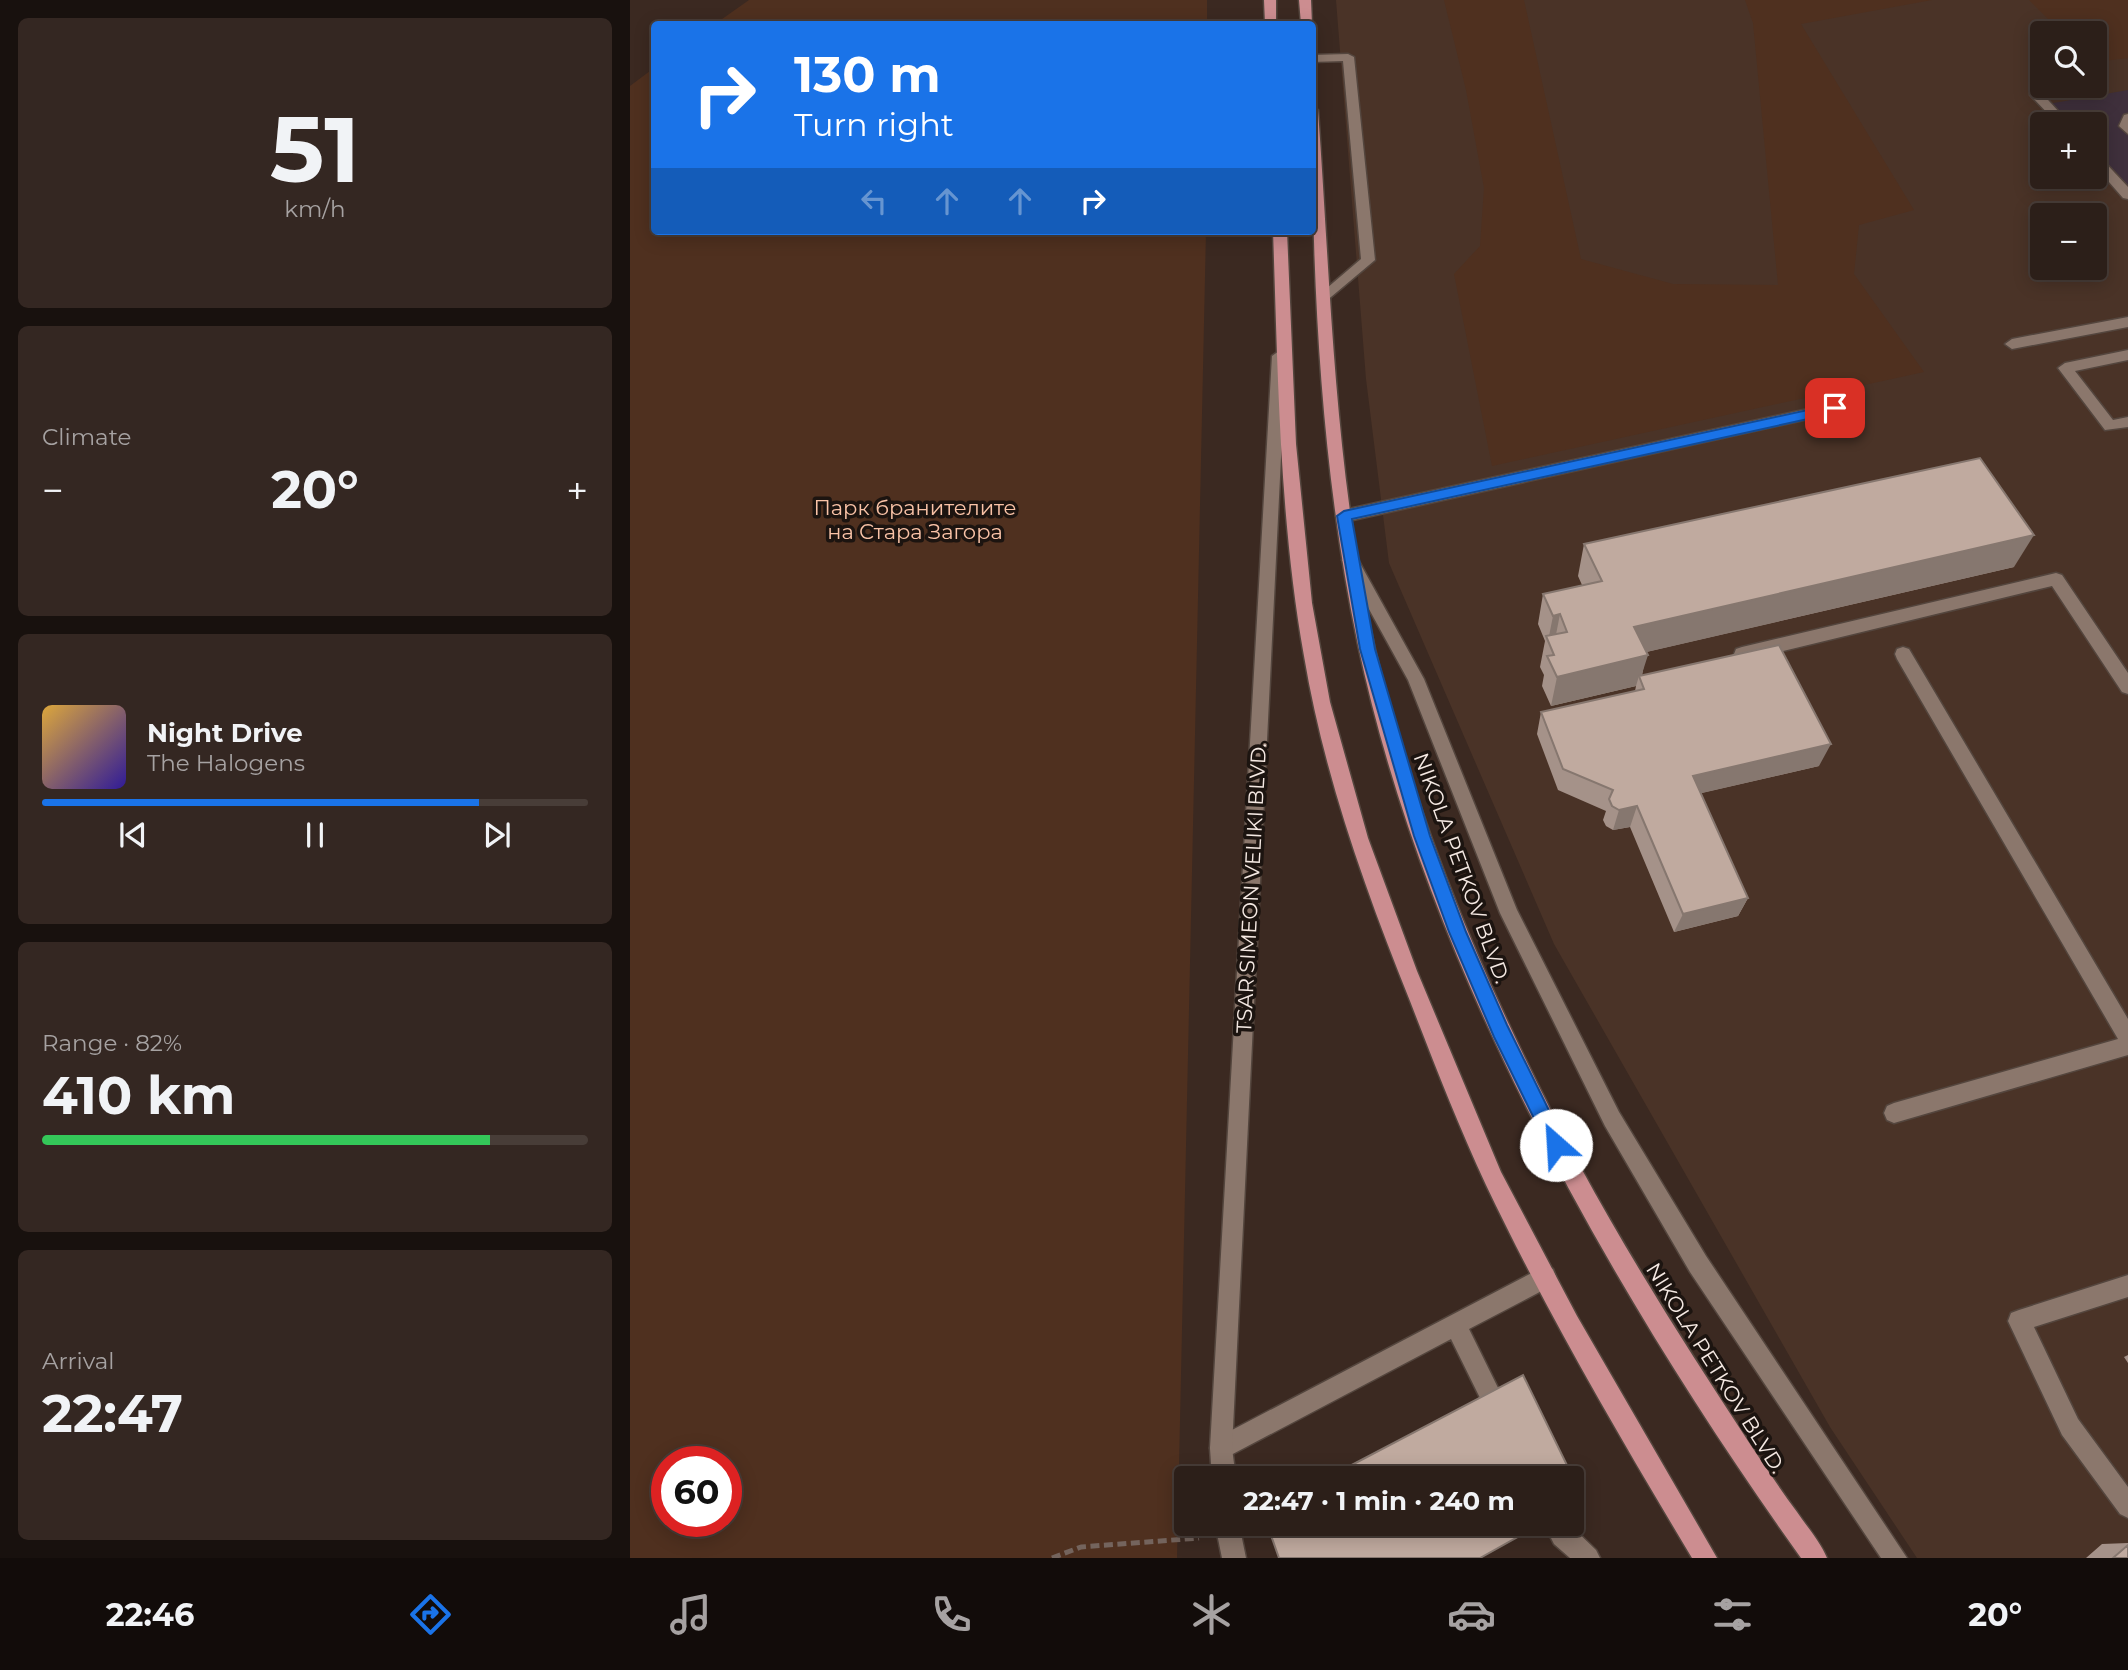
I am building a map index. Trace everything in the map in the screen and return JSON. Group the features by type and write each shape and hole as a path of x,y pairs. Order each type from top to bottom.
{"main road":[{"path":"1270,0 1271,21"},
{"path":"1305,0 1307,21"},
{"name":"NIKOLA PETKOV BLVD.","path":"1316,168 1334,423 1350,560 1367,649 1418,824 1457,932 1500,1031 1556,1145 1637,1285 1757,1478 1815,1558"},
{"path":"1280,235 1292,497 1299,569 1312,656 1330,741 1358,838 1392,937 1493,1178 1545,1277 1705,1558"}],"street":[{"path":"1316,59 1348,57 1368,260 1325,297"},
{"path":"2040,98 2053,112"},
{"path":"2128,118 2125,126 2128,130"},
{"path":"2107,172 2128,195"},
{"name":"TSAR SIMEON VELIKI BLVD.","path":"1223,1466 1221,1448 1282,297"},
{"path":"2012,344 2128,322"},
{"path":"2128,355 2065,368 2110,426 2128,422"},
{"path":"1344,516 1835,408"},
{"path":"1350,560 1416,679 1508,913 1612,1119 1698,1264 1895,1558"},
{"path":"1720,659 2056,579 2128,687"},
{"path":"1903,654 2128,1037"},
{"path":"1894,1113 2128,1046"},
{"path":"1221,1448 1545,1277"},
{"path":"2128,1286 2019,1321 2070,1427 2128,1506"},
{"path":"1455,1324 1491,1396"},
{"path":"1562,1536 1588,1558"}],"path":[{"path":"1052,1558 1081,1547 1230,1539"}],"shaded area":[{"path":"1336,0 2128,0 2128,1558 1917,1558 1830,1427 1554,944 1389,563 1366,379"},
{"path":"2128,90 2128,194 2107,170 2107,112 2055,112 2048,104 2082,98 2107,98 2107,94"}],"green space":[{"path":"749,0 1207,0 1207,21 719,21"},
{"path":"1444,0 1524,0 1581,259 1673,284 1778,285 1753,23 1745,0 1932,0 1801,24 1914,210 1859,225 1854,274 1924,372 1492,466 1454,274 1480,246 1484,188 1466,90"},
{"path":"2029,0 2128,0 2128,58 2107,61 2107,21 2050,21"},
{"name":"Парк бранителите на Стара Загора","path":"651,70 651,235 1206,235 1179,1466 1174,1466 1174,1536 1177,1536 1177,1558 630,1558 630,86"}],"building":[{"path":"1980,458 2034,535 1634,627 1648,655 1557,677 1547,656 1554,655 1546,636 1567,632 1560,614 1553,616 1543,594 1602,581 1584,544"},
{"path":"1779,645 1831,744 1693,776 1748,898 1683,914 1637,806 1619,810 1612,806 1609,799 1613,790 1563,769 1541,712 1644,689 1639,676"},
{"path":"1523,1375 1567,1466 1350,1466"},
{"path":"1271,1536 1519,1536 1480,1558 1279,1558"},
{"path":"2128,1545 2128,1558 2113,1558"}],"route":[{"path":"1556,1145 1500,1031 1457,932 1422,836 1367,649 1344,516 1835,408"}]}
